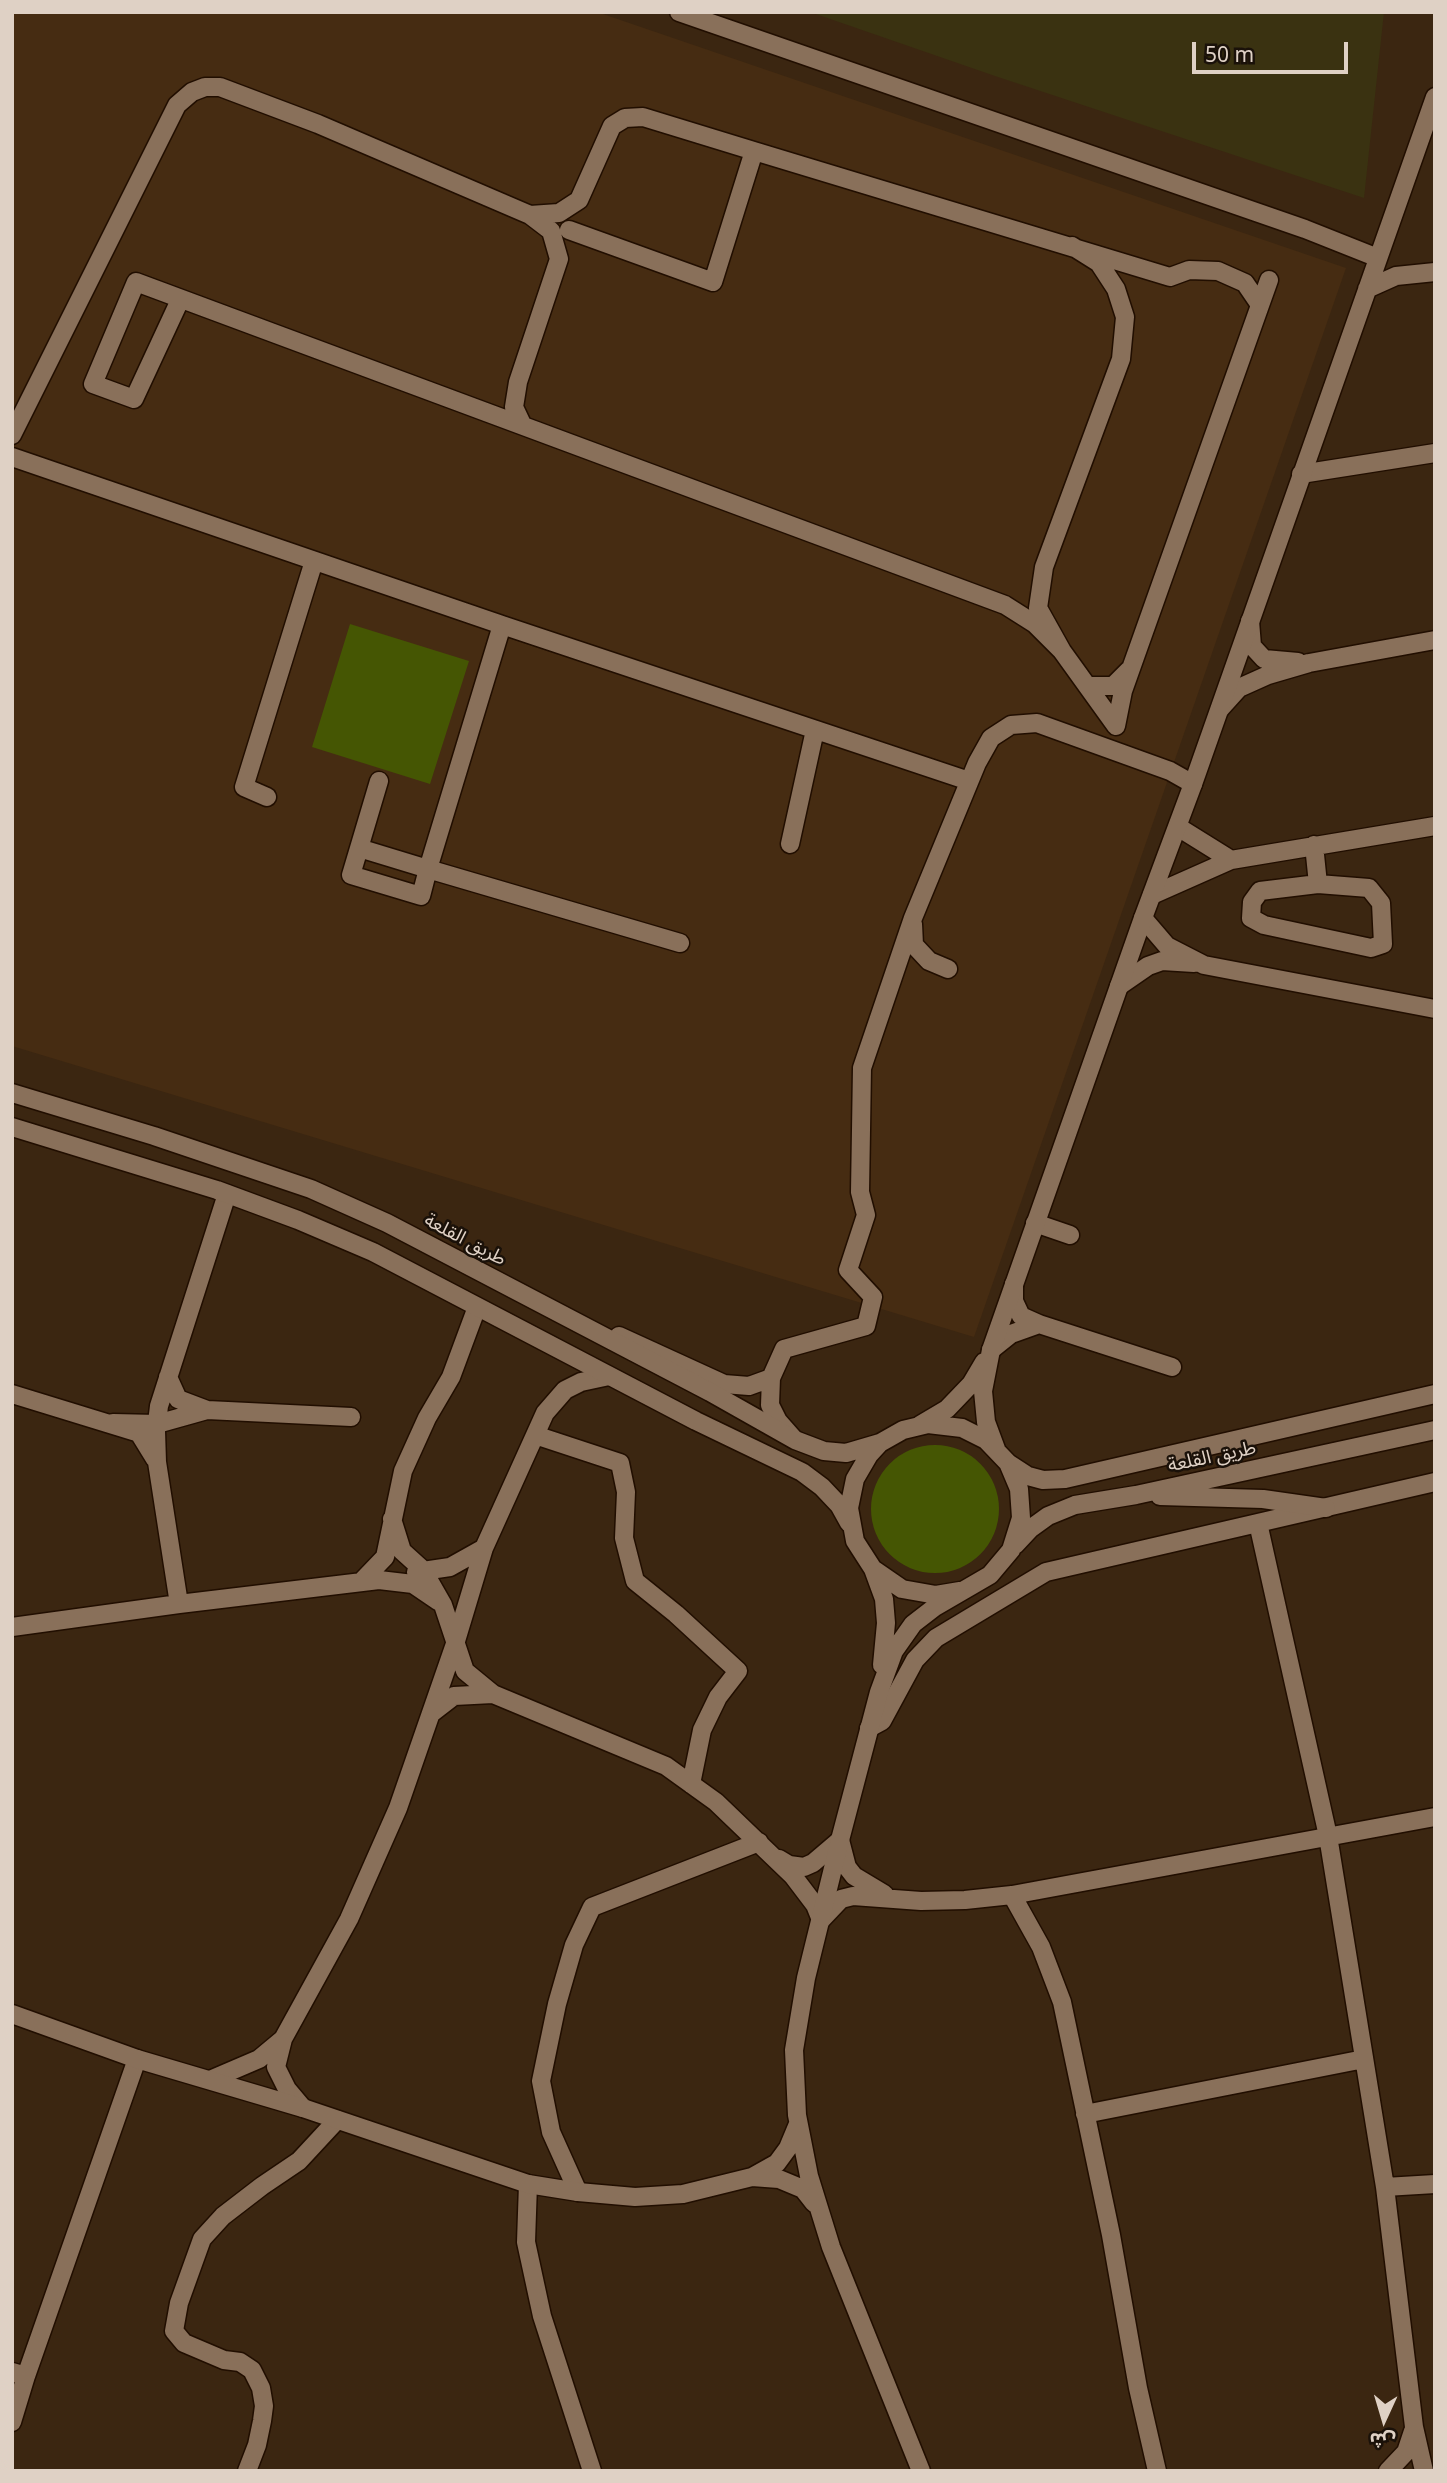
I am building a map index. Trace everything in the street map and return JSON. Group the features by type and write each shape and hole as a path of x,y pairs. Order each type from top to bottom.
{"street":[{"path":"679,12 1380,254 1413,274"},
{"path":"12,435 177,106 192,92 205,87 219,88 318,124 530,215 551,231 559,259"},
{"path":"921,2471 831,2247 809,2176 798,2124 794,2050 806,1979 869,1728 894,1651 913,1624 934,1607 990,1576 1011,1550 1021,1518 1018,1489 986,1422 983,1391 991,1350 1435,97"},
{"path":"522,424 514,407 518,383 559,259 579,200 612,126 625,118 643,117 1170,277 1189,271 1219,271 1245,283 1260,305"},
{"path":"569,230 713,282 754,151"},
{"path":"530,215 559,213 579,200"},
{"path":"1072,246 1099,263 1116,289 1125,317 1121,359 1044,566 1038,608 1062,651 1138,759"},
{"path":"1367,289 1387,279 1435,272"},
{"path":"1105,747 1114,741 1123,691 1269,279"},
{"path":"180,300 134,399 93,384 136,282 1005,605 1035,624 1062,651"},
{"path":"1301,474 1435,453"},
{"path":"12,457 969,781"},
{"path":"267,797 244,788 314,561"},
{"path":"1250,620 1252,646 1264,659 1309,663"},
{"path":"379,781 352,875 421,896 502,625"},
{"path":"1217,712 1239,688 1268,675 1309,663 1435,640"},
{"path":"1087,687 1114,686 1133,665"},
{"path":"795,1440 778,1421 769,1405 771,1378 785,1349 866,1326 873,1297 848,1270 866,1215 860,1192 863,1068 913,918 969,781 991,738 1011,725 1037,723 1170,771 1193,784"},
{"path":"790,844 815,730"},
{"path":"1152,895 1231,860 1435,826"},
{"path":"1178,827 1231,860"},
{"path":"1314,845 1318,884"},
{"path":"359,848 680,943"},
{"path":"1318,884 1369,888 1381,903 1383,943 1371,948 1264,925 1251,918 1252,902 1260,891 1318,884"},
{"path":"913,918 914,946 929,961 948,970"},
{"path":"1143,918 1167,946 1204,965"},
{"path":"1119,986 1148,966 1162,961 1204,965 1435,1009"},
{"name":"طريق القلعة","path":"12,1093 191,1148 311,1189 387,1223 710,1392 795,1440 824,1451 846,1453 880,1443"},
{"path":"12,1127 227,1194 373,1252 695,1421 802,1472 822,1487 839,1505 852,1528"},
{"path":"179,1604 157,1462 159,1405 227,1194"},
{"path":"1035,1223 1070,1235"},
{"path":"479,1272 724,1384 749,1385 771,1378"},
{"path":"1014,1284 1014,1301 1021,1316 1172,1367"},
{"path":"370,1581 385,1557 403,1471 427,1418 451,1377 477,1307"},
{"path":"918,1426 947,1409 971,1384 991,1350 1011,1334 1039,1324"},
{"path":"303,2108 287,2089 276,2067 283,2039 349,1919 398,1808 456,1641 484,1548 545,1413 565,1390 581,1382 609,1376"},
{"path":"168,1377 178,1399 207,1410 351,1417"},
{"path":"12,1394 139,1433 157,1462"},
{"name":"طريق القلعة","path":"1003,1458 1028,1476 1043,1480 1065,1479 1435,1394"},
{"path":"113,1423 157,1424 207,1410"},
{"path":"879,1692 886,1623 884,1599 873,1569 855,1541 849,1508 855,1479 869,1455 880,1443 903,1430 928,1424 962,1428 986,1440 1003,1458"},
{"name":"طريق القلعة","path":"1011,1550 1030,1529 1048,1516 1075,1505 1136,1495 1435,1430"},
{"path":"535,1435 620,1463 626,1492 624,1538 635,1581 676,1614 738,1671 718,1697 702,1730 691,1784"},
{"path":"869,1728 882,1721 915,1660 936,1638 1045,1572 1435,1482"},
{"path":"1136,1495 1263,1499 1326,1508"},
{"path":"392,1519 402,1550 423,1570 443,1605 465,1671 493,1694 666,1766 716,1802 765,1848 806,1891 821,1920"},
{"path":"1258,1523 1328,1836 1385,2187 1414,2427 1424,2471"},
{"path":"12,1627 370,1581 450,1567 484,1548"},
{"path":"873,1569 902,1588 936,1595 960,1591"},
{"path":"370,1581 413,1584 443,1605"},
{"path":"432,1713 454,1696 493,1694"},
{"path":"821,1920 841,1899 866,1896 921,1901 1013,1895 1435,1817"},
{"path":"765,1848 789,1865 804,1867 813,1863 840,1840"},
{"path":"840,1840 847,1867 854,1876 877,1892 894,1899"},
{"path":"578,2192 551,2132 541,2081 557,2004 571,1957 592,1908 765,1848"},
{"path":"1013,1895 1041,1947 1062,2002 1111,2235 1138,2388 1157,2471"},
{"path":"12,2014 137,2059 303,2108 528,2184 578,2192 635,2197 683,2194 752,2177 777,2163 788,2148 798,2124"},
{"path":"211,2080 259,2059 283,2039"},
{"path":"12,2422 19,2374 137,2059"},
{"path":"1086,2114 1364,2059"},
{"path":"247,2471 257,2445 262,2421 264,2406 261,2388 252,2370 240,2362 224,2361 184,2343 174,2331 179,2303 202,2239 223,2216 299,2161 337,2120"},
{"path":"752,2177 779,2179 803,2189 819,2208"},
{"path":"528,2184 526,2242 542,2316 592,2471"},
{"path":"1385,2187 1435,2184"},
{"path":"1388,2471 1406,2452 1414,2427"}],"shaded area":[{"path":"12,12 597,12 1346,268 974,1337 12,1046"}],"green space":[{"path":"350,624 469,661 430,784 312,747"},
{"path":"935,1445 959,1450 980,1464 994,1485 999,1509 994,1533 980,1554 959,1568 935,1573 911,1568 890,1554 876,1533 871,1509 876,1485 890,1464 911,1450"}],"sand":[{"path":"810,12 1384,12 1364,198 995,76"}]}
